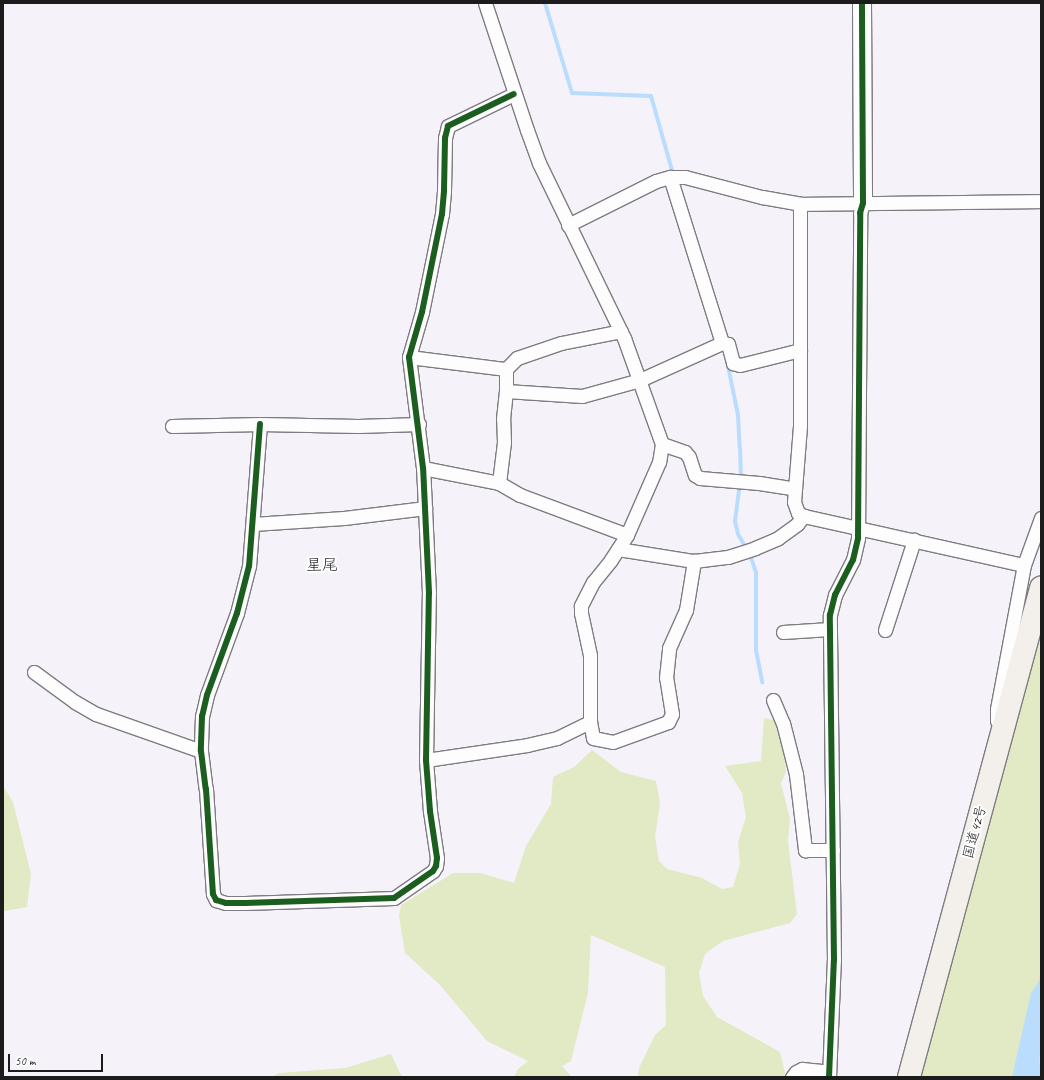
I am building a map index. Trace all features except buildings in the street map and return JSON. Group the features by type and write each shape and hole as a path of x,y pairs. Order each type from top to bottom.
{"highway":[{"name":"国道42号","path":"909,1077 1041,588"}],"street":[{"path":"485,3 514,94 540,163 568,225 596,277 621,331 662,444 659,462 627,536 593,582 581,606 590,655 590,722 593,738 607,742 620,740 668,722 672,714 666,678 669,648 686,610 694,561"},
{"path":"792,1077 796,1072 802,1069 829,1074 834,960 830,629 831,608 835,595 853,560 858,538 860,221 862,203 862,3"},
{"path":"260,424 249,566 244,589 202,716 201,751 206,789 213,894 216,900 226,903 394,898 433,872 436,866 437,858 430,811 426,760 429,593 423,468 409,358 422,312 442,214 445,138 448,126 514,94"},
{"path":"568,225 656,181 670,177 685,177 762,197 800,204 854,205 862,203 1041,201"},
{"path":"670,177 722,343"},
{"path":"800,204 800,433 795,489 795,507 798,513 804,516 1024,564"},
{"path":"499,482 504,442 503,419 506,392 506,369 517,358 561,343 621,331"},
{"path":"506,392 582,396 640,380 725,342 728,344 733,363 736,365 800,350"},
{"path":"409,358 506,369"},
{"path":"172,426 260,424 358,426 418,424"},
{"path":"662,444 685,452 689,457 695,475 700,478 759,483 795,489"},
{"path":"423,468 499,482 520,495 627,536"},
{"path":"253,524 338,519 425,508"},
{"path":"618,549 694,561 728,557 769,543 797,524 804,516"},
{"path":"1002,734 997,725 997,709 1024,564 1041,518"},
{"path":"885,630 914,540"},
{"path":"783,632 830,629"},
{"path":"34,672 68,698 96,714 201,751"},
{"path":"773,700 782,723 796,774 806,850 833,850"},
{"path":"426,760 527,745 557,738 590,722"}],"green space":[{"path":"1041,611 1041,1077 916,1077"},
{"path":"764,718 778,721 785,760 786,772 781,783 790,819 788,841 797,914 790,923 723,941 705,954 699,973 703,996 717,1017 780,1052 786,1077 638,1077 639,1068 655,1035 666,1025 665,967 591,935 588,993 571,1061 562,1066 572,1077 514,1077 518,1069 528,1061 487,1041 440,985 405,953 399,916 401,905 453,873 480,873 514,883 526,846 551,804 553,777 574,767 592,750 621,772 656,781 660,803 655,837 659,861 667,869 702,878 722,889 733,887 740,864 738,842 746,817 742,793 725,766 761,761"},
{"path":"3,786 13,802 31,874 27,907 5,911 3,911"},
{"path":"391,1054 402,1077 272,1077 279,1073 345,1068"}],"water":[{"path":"1041,968 1041,1050 1039,1058 1041,1077 1012,1077 1031,993 1039,981"}],"waterway":[{"path":"545,3 572,93 651,96 673,174"},
{"path":"727,361 738,415 740,448 741,475 735,521 738,534 750,555 756,572 756,650 762,682"}],"cycle path":[{"path":"829,1077 834,960 830,615 835,595 853,560 858,538 860,213 863,203 862,3"},
{"path":"260,424 249,566 237,613 207,695 202,716 201,751 206,789 213,894 216,900 226,903 394,898 433,871 436,866 437,858 430,811 426,760 429,593 423,468 409,357 422,312 442,214 445,138 448,126 514,94"}],"district":[{"name":"星尾","path":"322,565"}]}
